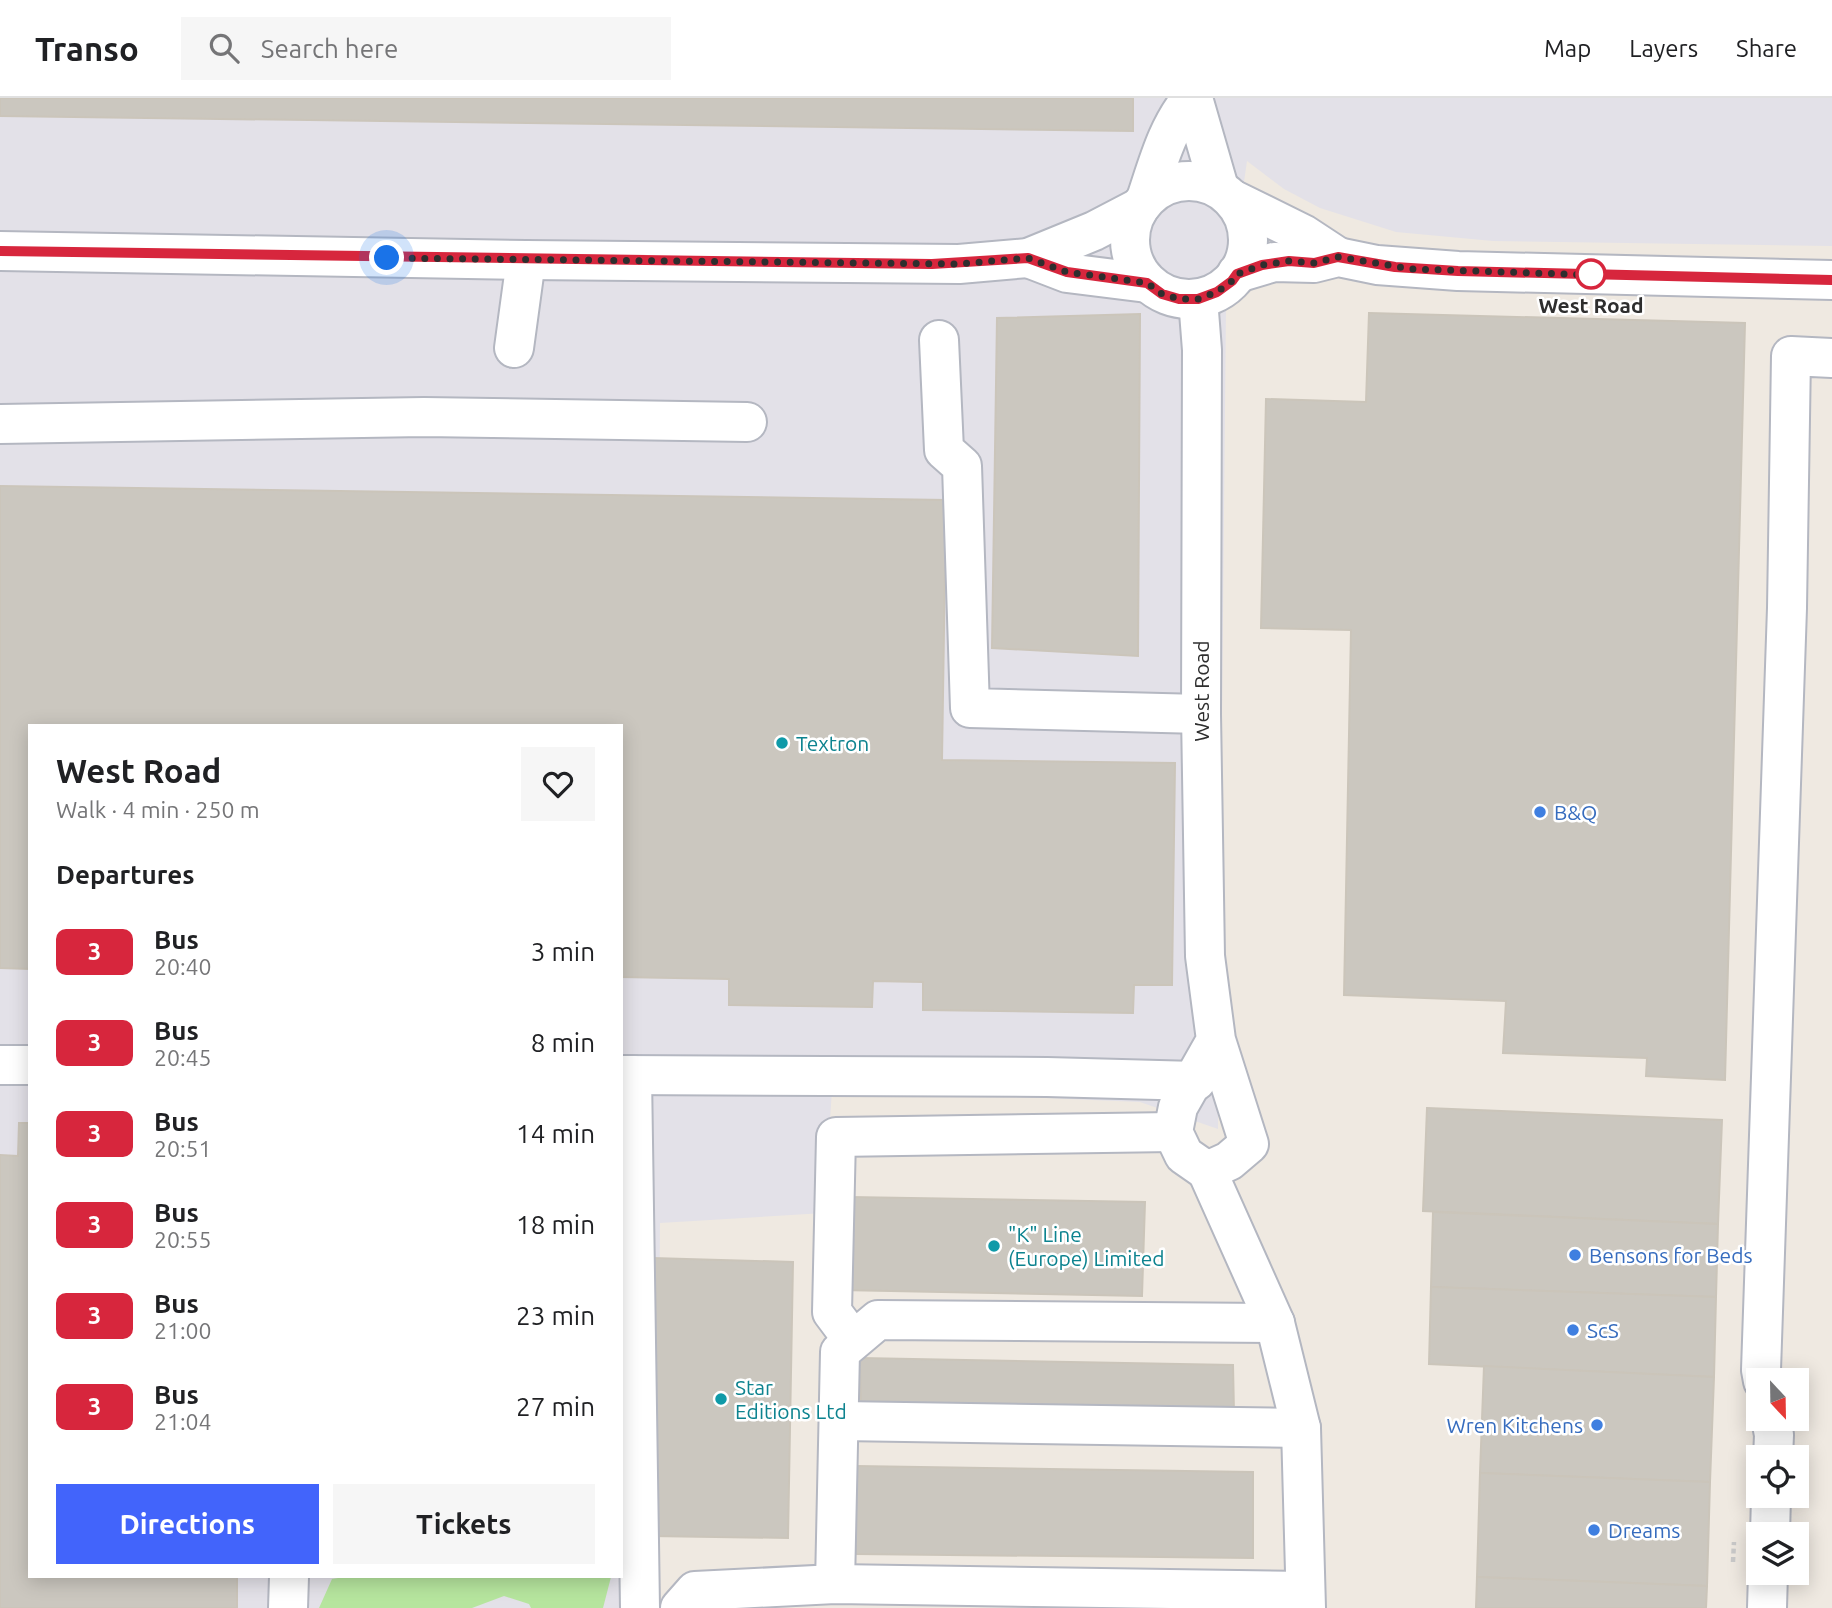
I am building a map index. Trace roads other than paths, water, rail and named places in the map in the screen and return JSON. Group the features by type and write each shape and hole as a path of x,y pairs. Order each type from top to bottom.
{"street":[{"path":"1028,258 1067,272 1147,283 1171,296 1198,299 1217,292 1232,281 1243,264 1248,245 1247,229 1242,212 1225,194 1192,98 1181,110 1168,137 1144,202 1129,231 1130,251 1136,268 1147,283"},
{"path":"0,251 958,264 1028,258 1094,230 1144,202 1164,186 1183,180 1203,182 1303,234 1338,257 1377,265 1447,271 1832,280"},
{"path":"1237,274 1274,262 1314,263 1338,257"},
{"path":"514,348 526,260"},
{"name":"West Road","path":"1198,299 1202,350 1201,714 1205,956 1216,1040 1249,1144 1229,1161 1207,1171"},
{"path":"939,340 944,450 962,466 970,708 1201,714"},
{"path":"1761,1368 1787,608 1791,356 1832,358"},
{"path":"0,424 424,417 747,422"},
{"path":"680,1608 695,1591 835,1584 1306,1600 1301,1428 1275,1323 1207,1171 1184,1155 1173,1132 1178,1107 1196,1080 1216,1040"},
{"path":"0,1065 28,1065"},
{"path":"640,1608 626,1075 1196,1080"},
{"path":"853,1340 832,1312 836,1137 1173,1132"},
{"path":"835,1584 841,1421 840,1352 878,1320 1275,1323"},
{"path":"841,1421 1301,1428"},
{"path":"288,1608 289,1578"},
{"path":"1767,1608 1768,1585"}],"place":[{"name":"West Road","path":"1591,274"},
{"name":"Textron","path":"782,743"},
{"name":"B&Q","path":"1540,812"},
{"name":"\"K\" Line (Europe) Limited","path":"994,1246"},
{"name":"Bensons for Beds","path":"1575,1255"},
{"name":"ScS","path":"1573,1330"},
{"name":"Star Editions Ltd","path":"721,1399"},
{"name":"Wren Kitchens","path":"1597,1425"},
{"name":"Dreams","path":"1594,1530"}]}
